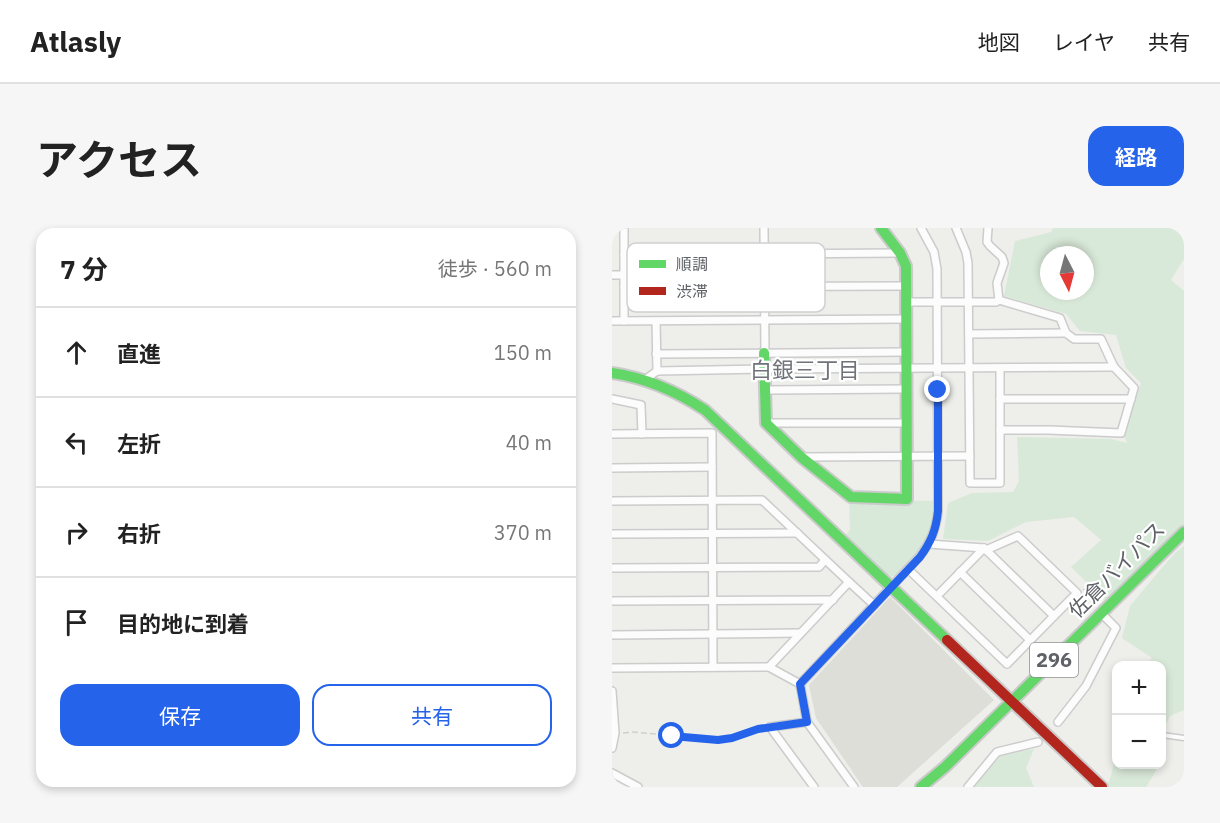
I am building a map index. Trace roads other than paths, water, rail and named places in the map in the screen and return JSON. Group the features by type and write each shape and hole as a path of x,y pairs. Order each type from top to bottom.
{"main road":[{"path":"765,353 766,423 801,457 851,497 907,499 906,266 900,253 881,228"},
{"path":"612,373 646,379 680,394 705,410 1102,787"},
{"name":"佐倉バイパス","path":"921,787 945,767 1184,532"}],"street":[{"path":"624,228 624,321"},
{"path":"764,228 765,243"},
{"path":"800,684 908,569 929,544 936,529 938,511 937,269 934,252 921,228"},
{"path":"956,228 968,263 970,483 1000,483 1000,368"},
{"path":"988,228 987,242 1002,257 1004,263 997,283 999,300"},
{"path":"825,254 900,253"},
{"path":"612,275 624,275"},
{"path":"825,287 906,286"},
{"path":"906,302 996,302 999,300 1060,318 1066,333 1074,339 1101,339 1114,367 1134,388 1121,433 1000,430"},
{"path":"765,312 765,353"},
{"path":"612,321 906,320"},
{"path":"656,321 657,371"},
{"path":"969,334 1066,333"},
{"path":"656,354 906,352"},
{"path":"646,379 657,371 1114,367"},
{"path":"766,390 906,389"},
{"path":"612,399 641,405 642,434"},
{"path":"1000,399 1131,399"},
{"path":"766,423 907,423"},
{"path":"612,434 712,433 713,667"},
{"path":"801,457 970,456"},
{"path":"612,468 712,467"},
{"path":"612,501 762,500 874,605"},
{"path":"612,534 797,533"},
{"path":"908,569 1007,664 1077,593 1018,536 985,549 937,596"},
{"path":"929,544 985,549 1054,616"},
{"path":"612,568 819,567 825,560"},
{"path":"960,572 1030,640"},
{"path":"769,667 849,582"},
{"path":"612,601 833,600"},
{"path":"1058,722 1086,686 1116,628 1105,609"},
{"path":"612,634 800,633"},
{"path":"612,668 769,667 800,684"},
{"path":"800,684 807,722 854,787"},
{"path":"612,691 615,733 612,748"},
{"path":"807,722 770,727 814,787"},
{"path":"968,787 997,752 1038,742"},
{"path":"612,773 638,787"}],"lane":[{"path":"1166,736 1184,738"}],"district":[{"name":"白銀三丁目","path":"805,370"}]}
